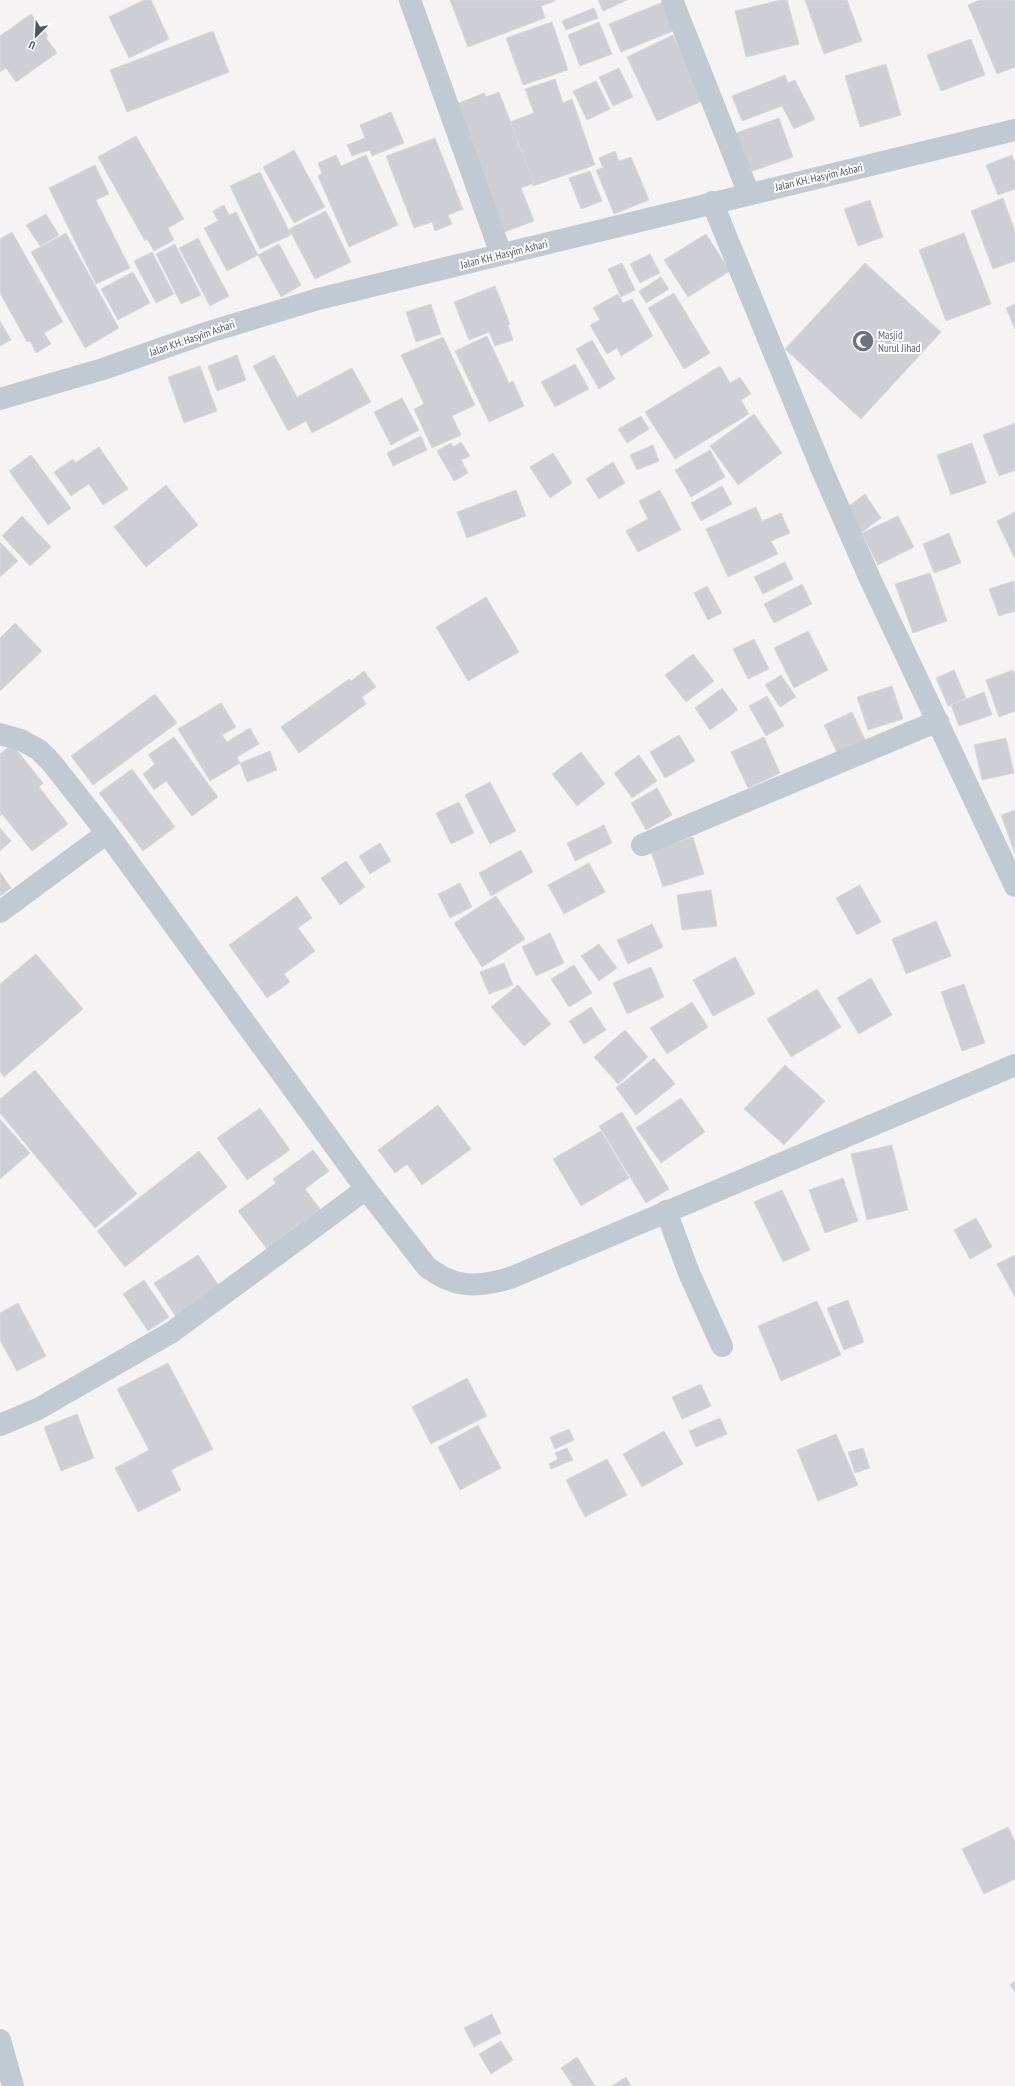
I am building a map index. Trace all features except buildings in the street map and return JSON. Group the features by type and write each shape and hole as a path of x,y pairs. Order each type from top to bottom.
{"street":[{"path":"410,0 501,254"},
{"path":"672,0 749,194"},
{"name":"Jalan KH. Hasyim Ashari","path":"0,399 103,369 209,332 318,299 712,202 1015,130"},
{"path":"712,202 823,472 871,581 1015,886"},
{"path":"642,846 938,721"},
{"path":"0,734 21,740 38,750 51,762 107,832 366,1189 427,1266 437,1274 463,1284 491,1284 510,1278 1015,1065"},
{"path":"0,912 107,832"},
{"path":"0,1425 38,1409 172,1332 366,1189"},
{"path":"666,1211 689,1273 722,1346"},
{"path":"0,2040 13,2086"}],"place":[{"name":"Masjid Nurul Jihad","path":"863,341"}]}
